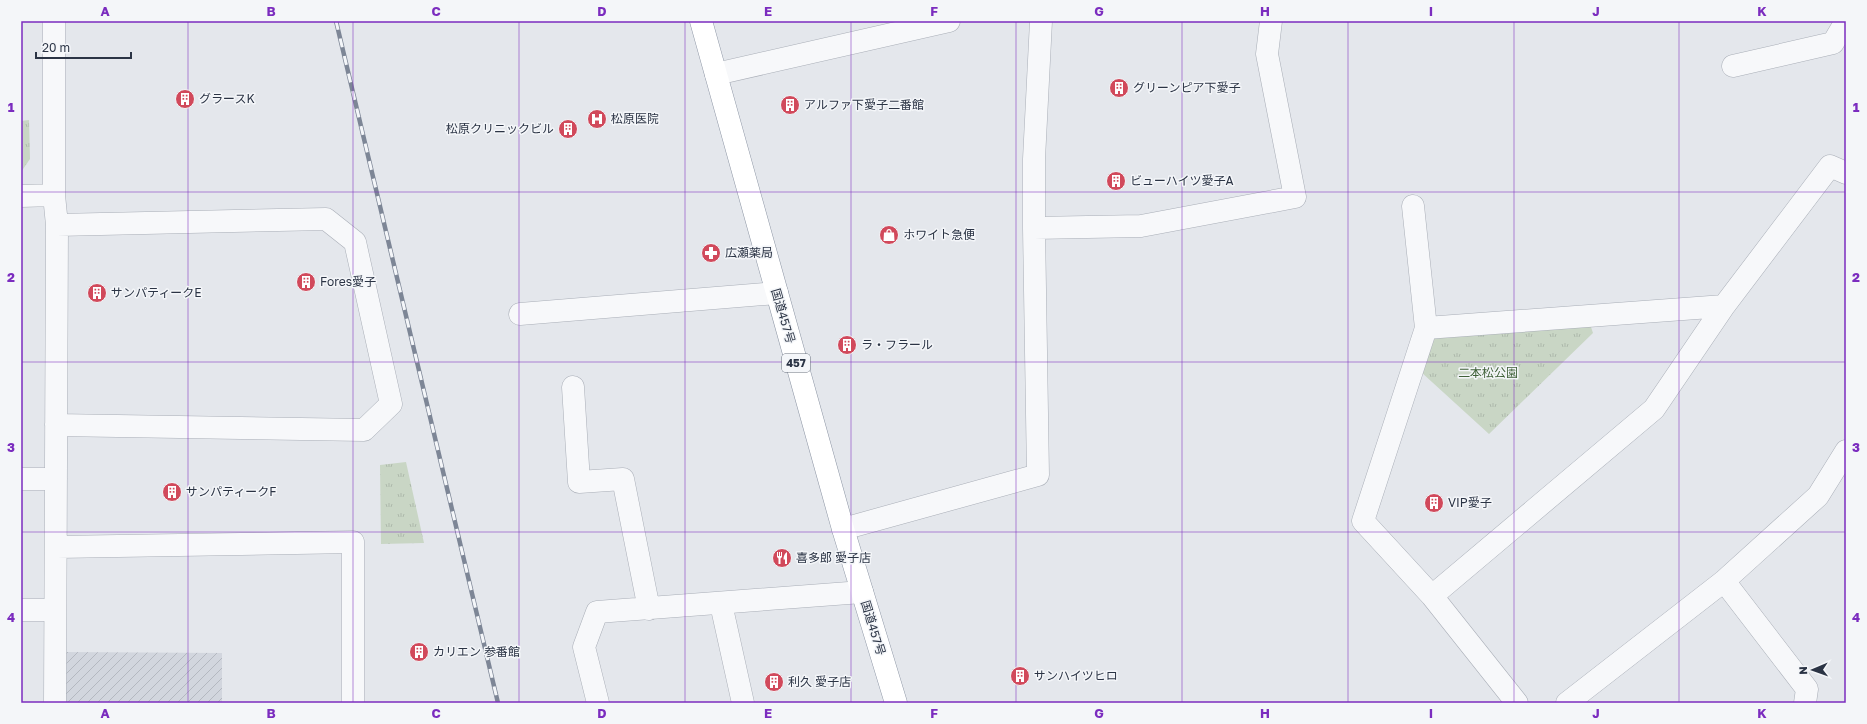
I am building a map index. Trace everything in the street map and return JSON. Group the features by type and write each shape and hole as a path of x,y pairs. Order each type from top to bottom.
{"highway":[{"name":"国道457号","path":"701,21 843,529 896,703"}],"street":[{"path":"54,21 57,547 55,703"},
{"path":"716,74 949,21"},
{"path":"843,529 1038,475 1034,159 1040,21"},
{"path":"1034,228 1141,226 1295,197 1268,54 1271,21"},
{"path":"1733,66 1833,43 1846,21"},
{"path":"1432,596 1654,409 1724,306 1830,166 1846,173"},
{"path":"21,196 54,195"},
{"path":"1413,206 1426,328 1363,522 1432,596 1517,703"},
{"path":"56,225 326,219 355,242 390,404 364,430 56,425"},
{"path":"520,314 777,293"},
{"path":"1426,328 1724,306"},
{"path":"573,387 579,482 623,479 649,608"},
{"path":"1567,703 1724,581 1818,496 1846,451"},
{"path":"21,478 56,479"},
{"path":"57,547 353,542 353,703"},
{"path":"1724,581 1807,689 1805,703"},
{"path":"598,703 584,648 597,612 720,604 862,592"},
{"path":"720,604 743,703"},
{"path":"21,610 55,610"}],"shaded area":[{"path":"66,652 222,653 222,703 66,703"}],"green space":[{"path":"29,120 30,159 21,172 21,121"},
{"name":"二本松公園","path":"1589,321 1593,333 1489,434 1421,372 1431,340 1441,333"},
{"path":"406,462 424,543 381,544 380,465"}],"railway":[{"path":"336,21 498,703"}],"place":[{"name":"グリーンピア下愛子","path":"1119,88"},
{"name":"グラースK","path":"185,99"},
{"name":"アルファ下愛子二番館","path":"790,105"},
{"name":"松原医院","path":"597,119"},
{"name":"松原クリニックビル","path":"568,129"},
{"name":"ビューハイツ愛子A","path":"1116,181"},
{"name":"ホワイト急便","path":"889,235"},
{"name":"広瀬薬局","path":"711,253"},
{"name":"Fores愛子","path":"306,282"},
{"name":"サンパティークE","path":"97,293"},
{"name":"ラ・フラール","path":"847,345"},
{"name":"サンパティークF","path":"172,492"},
{"name":"VIP愛子","path":"1434,503"},
{"name":"喜多郎 愛子店","path":"782,558"},
{"name":"カリエン 参番館","path":"419,652"},
{"name":"サンハイツヒロ","path":"1020,676"},
{"name":"利久 愛子店","path":"774,682"}]}
